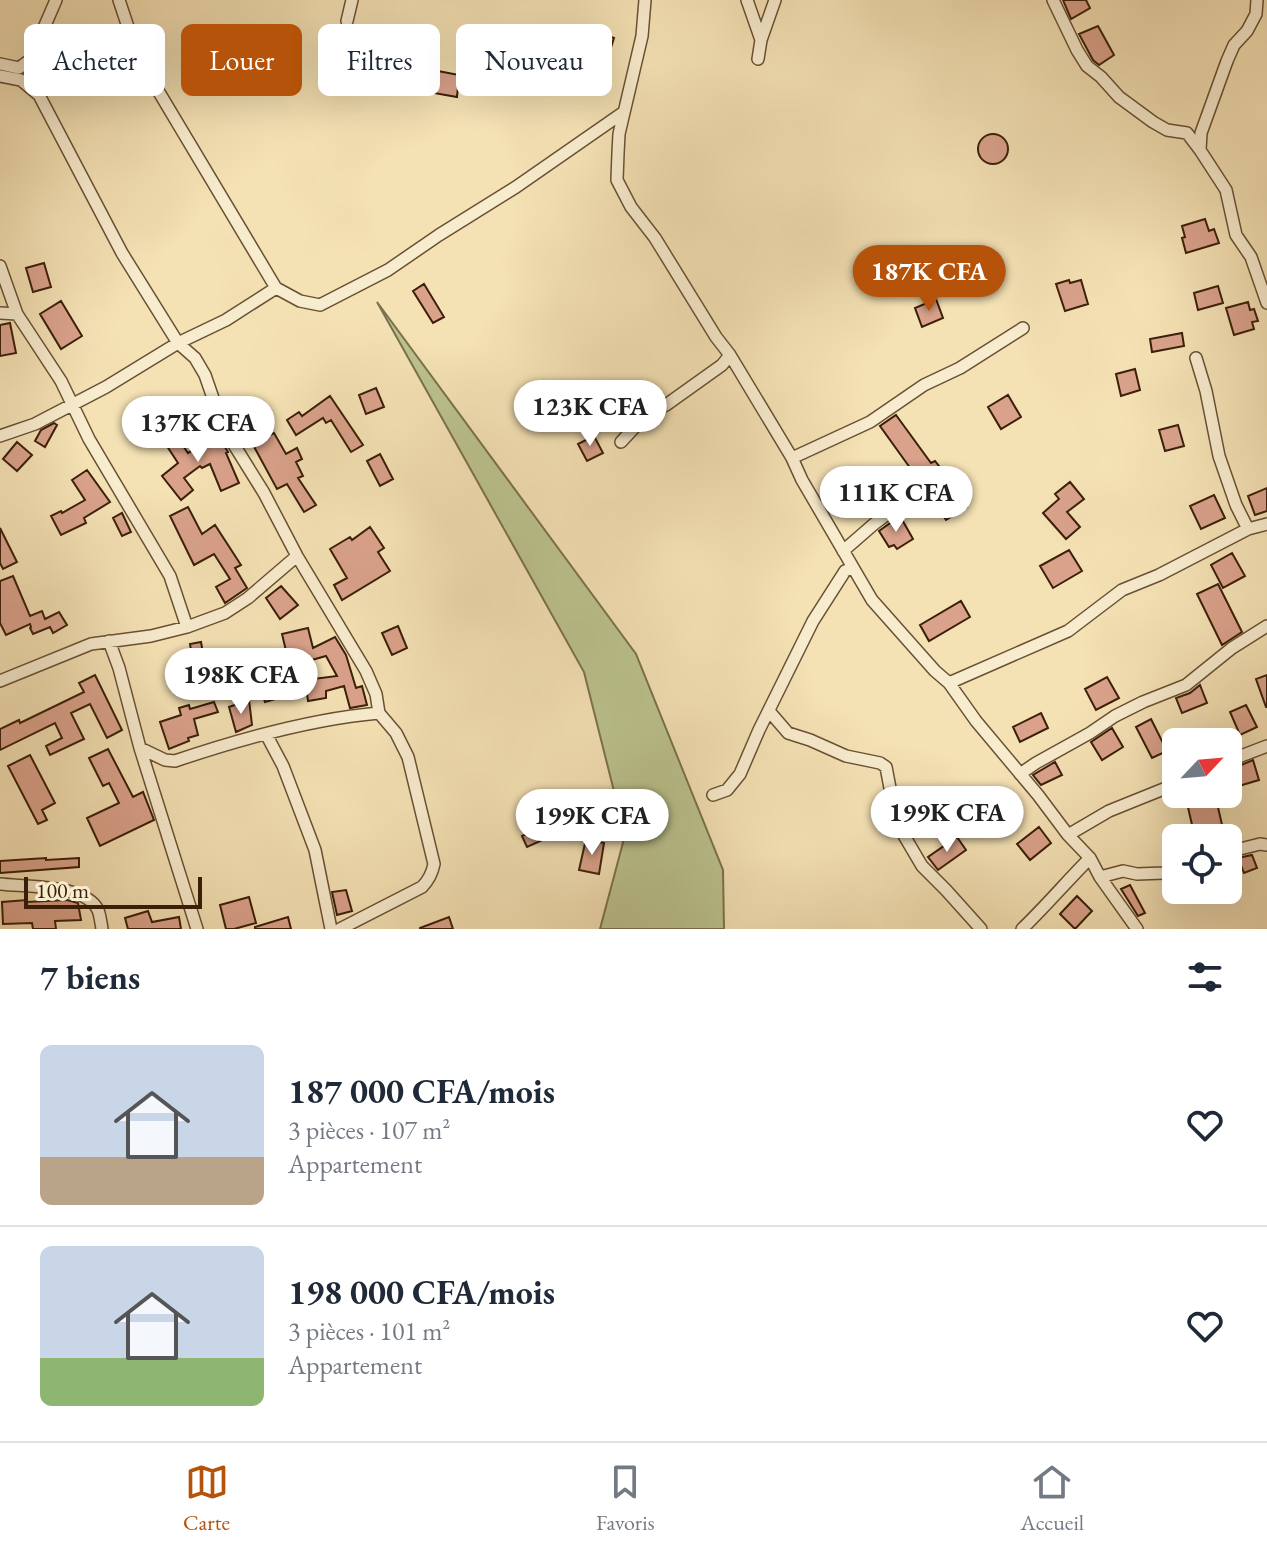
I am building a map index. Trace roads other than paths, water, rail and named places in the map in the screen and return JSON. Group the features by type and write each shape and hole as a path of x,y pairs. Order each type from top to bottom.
{"street":[{"path":"0,64 19,68 30,60 56,0"},
{"path":"119,0 138,57 276,288 300,301 320,305 388,270 624,112"},
{"path":"347,21 352,0"},
{"path":"645,0 642,36 619,134 617,180 631,207 655,238 730,355 872,600 949,683 976,721 1090,858 1137,929"},
{"path":"747,0 761,40"},
{"path":"758,59 775,0"},
{"path":"1053,0 1087,66 1119,97 1153,122 1167,130 1187,133 1200,150 1226,190 1236,235 1251,257 1267,303"},
{"path":"1200,150 1201,133 1227,61 1234,45 1247,31 1256,14 1257,0"},
{"path":"0,76 21,80 39,95 122,253 178,343 195,358 205,375 223,427 366,671 376,694 379,713 396,733 408,757 434,864 428,882 340,929"},
{"path":"0,266 17,314 61,381 89,439 170,576 187,627"},
{"path":"0,436 35,424 106,387 178,343 226,320 276,288"},
{"path":"0,313 17,314"},
{"path":"792,458 870,422 924,385 960,368 1023,328"},
{"path":"621,442 647,414 666,405 722,365 730,355"},
{"path":"1196,358 1219,456 1248,529"},
{"path":"843,551 905,501"},
{"path":"949,683 1068,631 1122,590 1159,575 1248,529 1267,524"},
{"path":"0,681 91,644 151,636 225,613 237,607 297,556"},
{"path":"713,795 727,790 740,774 813,621 845,571 852,568"},
{"path":"1020,774 1115,716 1186,685 1232,648 1267,626"},
{"path":"109,641 197,929"},
{"path":"769,711 788,733 846,756 886,767 895,814 902,832 922,866 981,929"},
{"path":"140,748 165,760 175,761 266,734 343,716 379,713"},
{"path":"266,734 283,766 315,850 331,929"},
{"path":"1242,756 1267,746"},
{"path":"1068,835 1109,811 1162,790"},
{"path":"1242,848 1267,845"},
{"path":"1022,929 1090,858"},
{"path":"1100,877 1123,871 1162,873"},
{"path":"0,884 69,891 84,896 97,908 102,929"}]}
